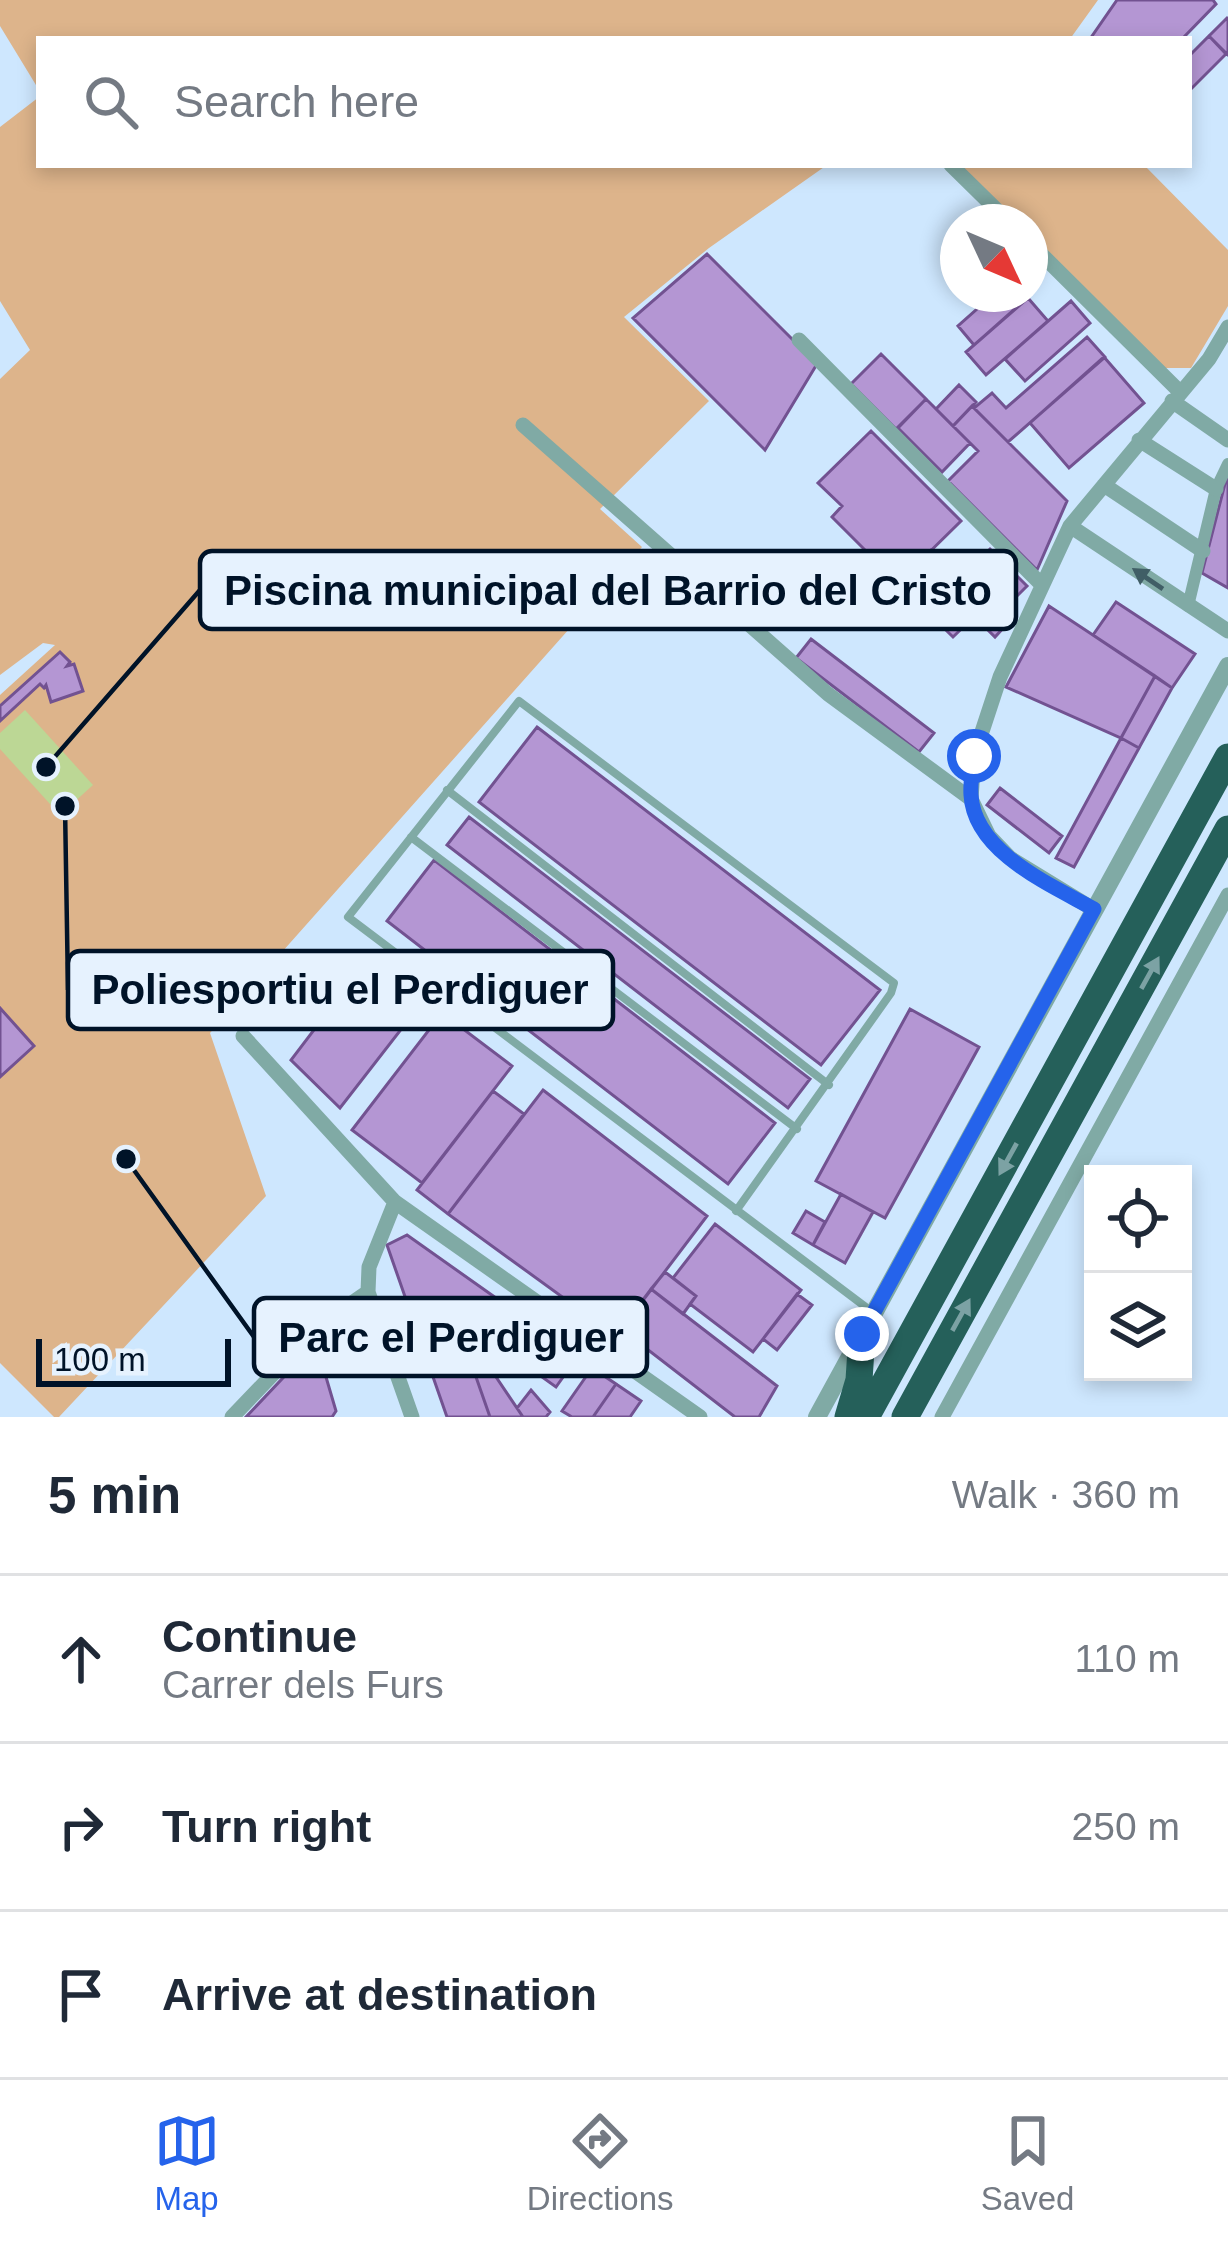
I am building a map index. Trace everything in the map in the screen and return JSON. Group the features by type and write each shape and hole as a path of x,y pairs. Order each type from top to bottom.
{"highway":[{"path":"866,1417 1228,757"},
{"path":"905,1417 1227,832"},
{"path":"848,1417 867,1322"}],"street":[{"path":"954,168 991,204"},
{"path":"1048,262 1176,397 1228,440"},
{"path":"970,799 974,756 987,717 1070,526 1209,359 1228,327"},
{"path":"799,340 1041,584"},
{"path":"1209,359 1228,369"},
{"path":"523,425 828,694 970,799 989,836 1010,858 1094,909"},
{"path":"1139,440 1216,489"},
{"path":"1188,606 1216,489 1228,464"},
{"path":"1103,485 1203,551"},
{"path":"1070,526 1228,631"},
{"path":"817,1417 1228,666"},
{"path":"942,1417 1228,895"},
{"path":"243,1036 395,1202 700,1417"},
{"path":"395,1202 369,1267 368,1292 412,1417"},
{"path":"232,1417 319,1326 368,1292"}],"lane":[{"path":"736,1211 829,1085 894,983 519,701 348,917 736,1211 867,1322"},
{"path":"447,790 829,1085"},
{"path":"411,836 797,1129"}],"shaded area":[{"path":"0,0 1098,0 1072,36 36,36 36,85 0,26"},
{"path":"36,99 36,168 823,168 709,248 624,317 709,401 600,509 642,547 210,1033 266,1196 59,1417 0,1363 0,695 55,645 43,643 0,675 0,379 30,350 0,301 0,127"},
{"path":"961,168 1147,168 1228,250 1228,306 1191,368 1162,368 1048,255 1048,204 997,204"},
{"path":"25,710 93,785 60,815 0,749 0,733"}],"building":[{"path":"1117,0 1213,0 1216,4 1185,36 1092,36"},
{"path":"1228,19 1228,55 1209,36"},
{"path":"1209,36 1226,54 1192,88 1192,53"},
{"path":"707,254 817,364 765,450 633,318"},
{"path":"1071,301 1090,323 1025,381 1005,359"},
{"path":"974,312 1011,312 974,345 958,326"},
{"path":"1012,312 1040,312 1048,321 986,375 966,352"},
{"path":"1087,337 1105,357 1008,442 974,408 992,393 1006,408"},
{"path":"881,354 926,399 896,429 851,384"},
{"path":"1104,357 1144,403 1069,468 1030,423"},
{"path":"959,385 976,402 953,426 936,409"},
{"path":"926,399 970,443 942,472 898,428"},
{"path":"972,406 1067,501 1037,570 948,481 978,451 953,426"},
{"path":"871,431 961,521 898,583 832,517 842,506 818,483"},
{"path":"1228,472 1228,588 1202,573"},
{"path":"990,549 1027,586 997,616 960,579"},
{"path":"931,550 986,605 953,637 898,583"},
{"path":"1116,602 1195,654 1172,688 1093,635"},
{"path":"986,605 1006,625 995,637 974,616"},
{"path":"1049,606 1155,676 1121,738 1006,687"},
{"path":"811,639 934,733 919,752 796,658"},
{"path":"60,652 70,662 67,666 74,664 83,691 51,702 46,685 40,684 0,721 0,706"},
{"path":"1155,676 1172,688 1139,748 1121,738"},
{"path":"537,727 880,990 821,1065 479,802"},
{"path":"1121,738 1139,748 1074,867 1056,858"},
{"path":"1000,788 1062,836 1049,853 987,805"},
{"path":"469,817 810,1079 788,1108 447,845"},
{"path":"434,860 775,1123 728,1184 387,921"},
{"path":"365,963 420,1005 340,1108 291,1060"},
{"path":"0,1008 34,1046 0,1077"},
{"path":"910,1009 979,1047 885,1218 816,1181"},
{"path":"442,1013 512,1066 422,1183 352,1130"},
{"path":"543,1090 707,1216 616,1336 448,1214"},
{"path":"493,1091 524,1114 448,1214 417,1190"},
{"path":"841,1194 873,1212 845,1263 813,1245"},
{"path":"806,1211 825,1222 813,1245 793,1233"},
{"path":"715,1224 801,1290 753,1352 690,1304 696,1296 673,1278"},
{"path":"407,1235 578,1356 556,1387 454,1314 490,1417 447,1417 387,1245"},
{"path":"665,1272 696,1296 683,1314 651,1289"},
{"path":"651,1289 777,1386 759,1417 735,1417 621,1329"},
{"path":"797,1294 812,1305 777,1350 763,1339"},
{"path":"454,1314 490,1368 523,1417 490,1417"},
{"path":"316,1343 336,1411 332,1417 246,1417"},
{"path":"592,1368 616,1384 593,1417 572,1417 562,1411"},
{"path":"616,1384 641,1401 630,1417 593,1417"},
{"path":"531,1390 550,1412 546,1417 523,1417 517,1408"}],"place":[{"name":"Piscina municipal del Barrio del Cristo","path":"46,767"},
{"name":"Poliesportiu el Perdiguer","path":"65,806"},
{"name":"Parc el Perdiguer","path":"126,1159"}],"route":[{"path":"862,1334 1094,909 1010,858 989,836 970,799 974,756"}]}
